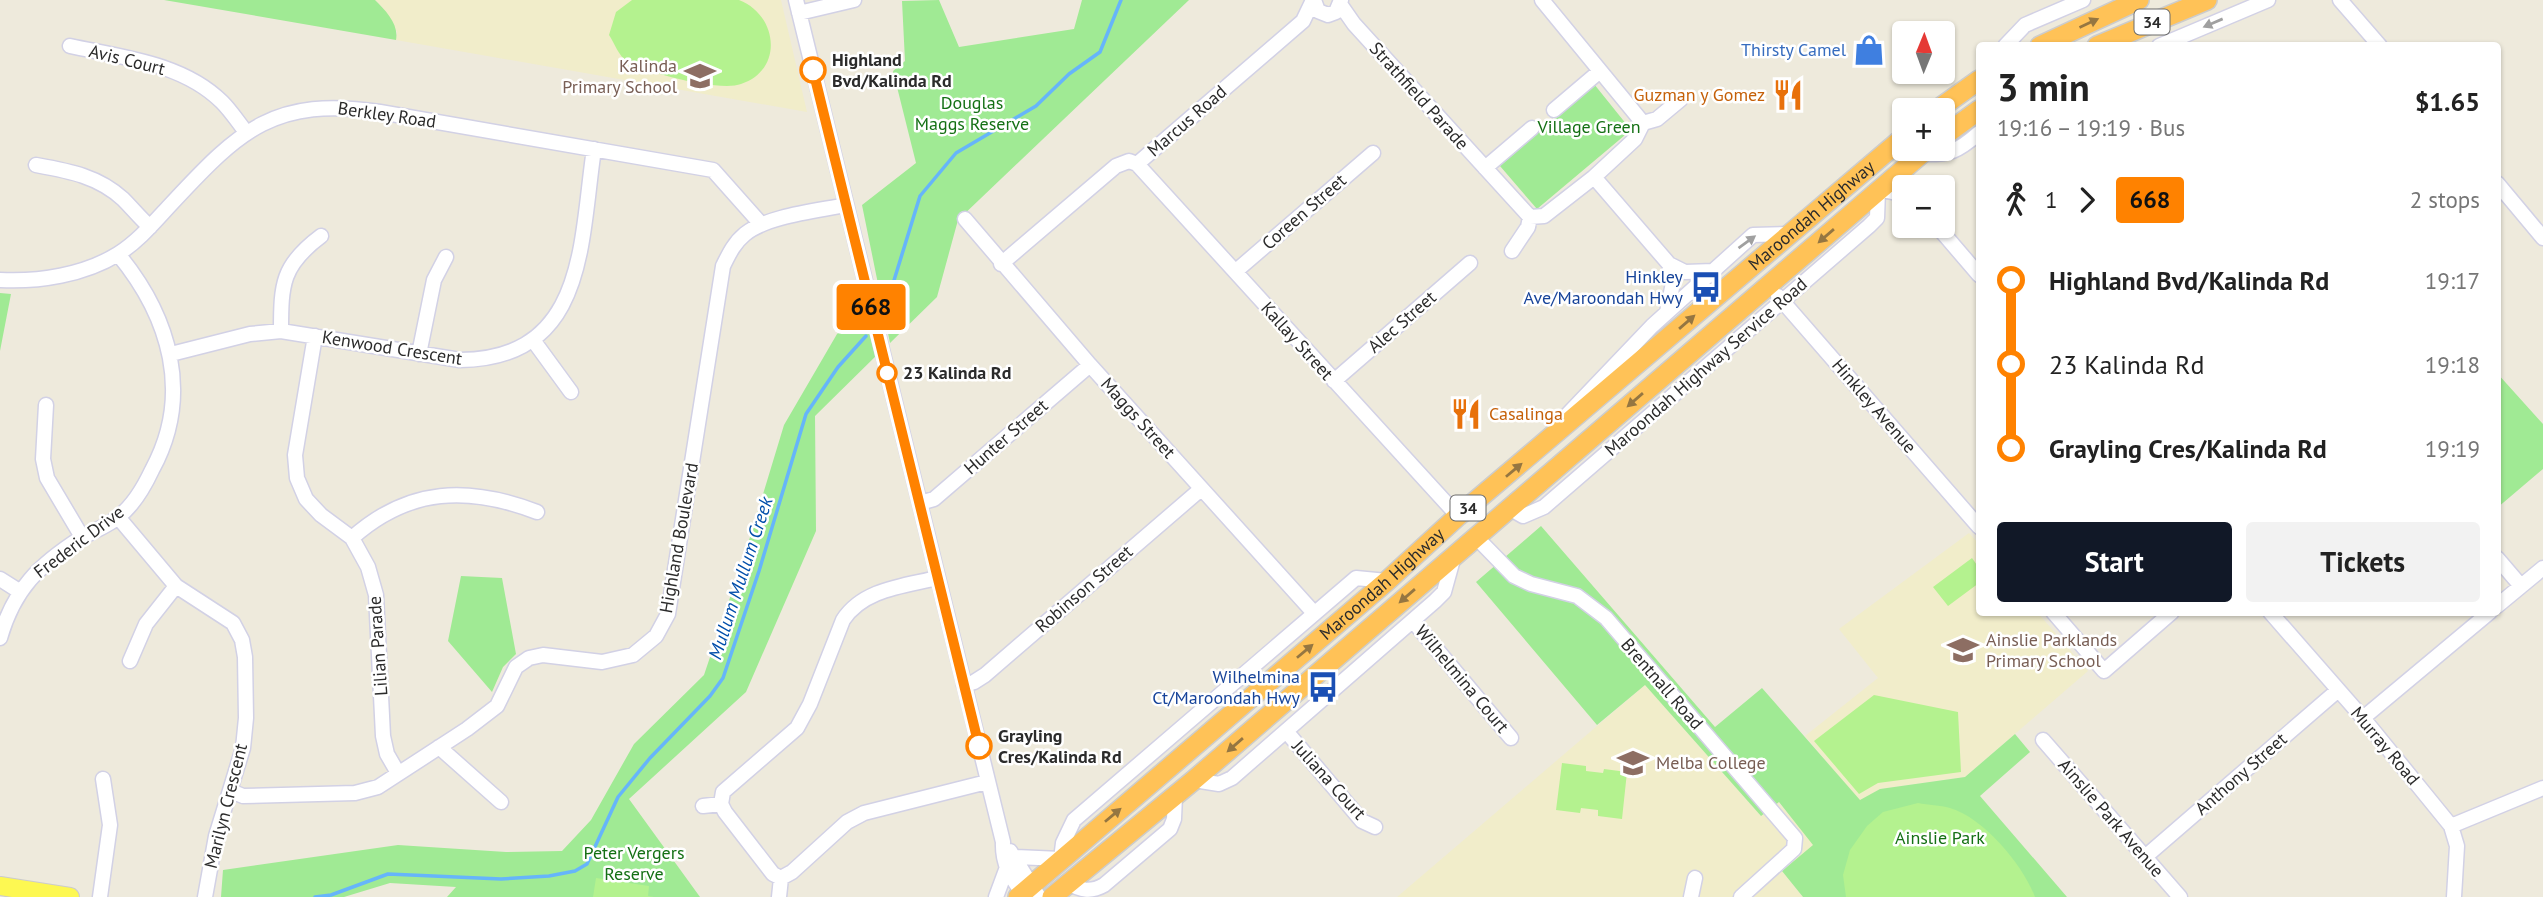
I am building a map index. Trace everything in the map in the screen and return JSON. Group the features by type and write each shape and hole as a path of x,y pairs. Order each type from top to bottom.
{"highway":[{"name":"34","path":"2049,42 2139,0"},
{"name":"34","path":"2107,42 2207,0"},
{"path":"1953,98 1976,81"},
{"path":"1955,128 1976,112"},
{"name":"Maroondah Highway","path":"1027,894 1061,859 1387,581 1458,516 1892,147"},
{"path":"1878,159 1899,175"},
{"name":"Maroondah Highway","path":"1052,897 1194,780 1879,190 1892,185"},
{"path":"1458,516 1475,536"}],"main road":[{"path":"10,891 69,897"}],"street":[{"path":"854,0 797,6 1003,842 1002,858 1006,870 1027,894"},
{"path":"1313,0 1318,11 1327,15 1336,12 1341,2"},
{"name":"Marcus Road","path":"1001,264 1116,166 1129,161 1138,164 1303,21 1313,0"},
{"path":"1542,0 1643,123"},
{"path":"2010,42 2025,25 2083,0"},
{"path":"2168,42 2268,0"},
{"path":"2340,0 2377,42"},
{"name":"Strathfield Parade","path":"1341,2 1354,24 1530,217"},
{"name":"Marcus Road","path":"1303,21 1327,15"},
{"name":"Strathfield Parade","path":"1327,15 1354,24"},
{"name":"Avis Court","path":"70,47 162,66 180,74 199,84 222,102 246,132"},
{"path":"1554,110 1600,71"},
{"path":"1512,251 1528,227 1530,217 1544,216 1594,177 1635,139 1643,123 1657,119 1681,99"},
{"name":"Berkley Road","path":"0,280 37,280 57,276 83,270 118,254 150,227 218,154 246,132 267,121 320,108 347,107 713,170 761,224"},
{"path":"1485,168 1532,128"},
{"path":"1955,151 1976,135"},
{"name":"Kenwood Crescent","path":"171,354 250,334 281,331 460,360 479,360 514,350 533,341 557,315 574,281 594,149"},
{"name":"Coreen Street","path":"1236,271 1373,153"},
{"name":"Kallay Street","path":"1138,164 1458,516"},
{"path":"37,165 70,171 98,181 123,199 150,227"},
{"path":"1594,177 1669,264 1685,272 1713,271"},
{"path":"2501,187 2542,233"},
{"path":"1879,190 1892,193"},
{"name":"Maroondah Highway Service Road","path":"1508,508 1523,516 1544,507 1877,218 1879,190"},
{"name":"Highland Boulevard","path":"231,792 243,796 355,793 377,787 497,706 516,667 529,658 543,655 602,662 633,655 645,646 664,625 668,614 723,266 731,249 745,234 761,224 846,205"},
{"name":"Maggs Street","path":"965,219 1090,365 1314,613"},
{"path":"1543,445 1572,408 1667,312 1753,235 1789,234"},
{"path":"281,331 281,294 289,269 302,250 321,236"},
{"path":"1947,238 1976,272"},
{"name":"Frederic Drive","path":"0,638 19,591 48,562 82,537 118,517 142,489 160,456 172,413 174,392 171,354 158,315 118,254"},
{"path":"419,354 434,280 446,257"},
{"name":"Alec Street","path":"1334,381 1470,262"},
{"path":"1667,312 1673,283 1669,264"},
{"name":"Hinkley Avenue","path":"1767,285 1976,524"},
{"name":"Lilian Parade","path":"315,336 295,455 297,478 306,499 321,515 352,538 368,567 376,595 383,736 387,754 398,773"},
{"path":"533,341 571,392"},
{"name":"Hunter Street","path":"920,503 934,499 1090,365"},
{"path":"46,405 43,460 47,478 82,537"},
{"name":"Robinson Street","path":"964,685 985,674 1201,489"},
{"path":"352,538 366,526 397,508 436,496 490,498 537,512"},
{"name":"Marilyn Crescent","path":"118,517 176,586 233,623 242,640 245,657 246,718 243,748 216,836 205,897"},
{"name":"Brentnall Road","path":"1475,536 1514,576 1531,584 1577,596 1606,618 1795,838 1794,849 1741,897"},
{"path":"1194,780 1219,784 1231,778 1286,731 1444,592 1455,555"},
{"path":"2501,563 2521,586"},
{"path":"2501,603 2543,568"},
{"path":"781,878 773,874 725,812 722,804 723,792 797,728 810,704 849,611 859,602 883,591 937,578"},
{"path":"1014,857 1061,859 1063,843 1074,820 1314,613 1356,578 1387,581"},
{"path":"0,579 19,591"},
{"path":"130,662 146,624 176,586"},
{"path":"2056,616 2104,671 2167,616"},
{"name":"Murray Road","path":"2273,616 2451,826"},
{"path":"2363,719 2485,616"},
{"name":"Wilhelmina Court","path":"1413,621 1511,738"},
{"name":"Anthony Street","path":"2145,857 2337,691"},
{"name":"Juliana Court","path":"1286,731 1362,821 1375,827"},
{"name":"Ainslie Park Avenue","path":"2043,740 2180,897"},
{"path":"439,747 501,802"},
{"path":"100,897 110,825 103,779"},
{"path":"781,878 792,872 847,822 864,813 987,782"},
{"path":"2454,897 2457,846 2451,826 2543,788"},
{"path":"703,806 722,804"},
{"path":"1003,842 1014,857 1027,894"},
{"path":"996,897 1006,870"},
{"path":"779,897 781,878"},
{"path":"1691,897 1695,878"}],"shaded area":[{"name":"Kalinda Primary School","path":"375,0 781,0 807,112 396,40 397,32"},
{"name":"Ainslie Parklands Primary School","path":"1969,533 1976,541 1976,616 2041,616 2088,671 1965,777 1880,789 1860,801 1805,736 1878,678 1839,629"},
{"name":"Melba College","path":"1645,685 1761,816 1778,802 1814,845 1782,871 1803,897 1397,897"}],"green space":[{"path":"164,0 375,0 394,23 396,40"},
{"path":"632,0 739,0 762,17 771,42 770,55 755,77 731,86 666,76 636,66 624,59 609,35 616,12"},
{"name":"Douglas Maggs Reserve","path":"939,0 959,47 1074,29 1082,0 1189,0 958,220 937,297 890,343 862,205 916,163 893,71 905,61 902,1"},
{"name":"Village Green","path":"1594,84 1631,130 1537,209 1500,166"},
{"path":"0,293 11,294 0,351"},
{"name":"Peter Vergers Reserve","path":"870,305 882,350 815,416 816,531 746,692 629,799 700,897 447,897 456,887 390,883 344,897 221,897 223,870 398,845 506,852 562,851 591,820 634,744 704,675 784,425 837,334"},
{"path":"2501,377 2543,424 2543,469 2501,505"},
{"name":"Ainslie Park","path":"1541,526 1715,727 1762,688 1860,800 1880,789 1965,777 2015,734 2030,752 1980,796 2067,897 1803,897 1782,871 1813,845 1779,802 1761,816 1645,685 1597,725 1476,582"},
{"path":"1972,558 1976,564 1976,585 1948,606 1933,587"},
{"path":"461,576 502,578 516,654 503,667 492,692 448,641"},
{"path":"1874,695 1958,712 1961,772 1878,783 1859,794 1814,741"},
{"path":"1562,763 1586,766 1586,771 1603,773 1604,769 1627,772 1622,819 1598,816 1598,810 1581,808 1580,813 1556,810"},
{"path":"1918,803 1942,806 1963,813 1989,832 2012,857 2035,897 1846,897 1843,875 1850,850 1867,826 1883,812"},
{"path":"596,878 649,886 648,896 654,897 593,897"}],"waterway":[{"name":"Mullum Mullum Creek","path":"887,303 920,196 956,153 1036,106 1069,74 1100,52 1121,0"},
{"name":"Mullum Mullum Creek","path":"315,897 331,895 388,874 501,879 549,876 575,871 587,864 618,797 650,758 710,696 723,678 759,571 806,414 838,367 866,336"}],"bus line":[{"name":"668","path":"813,70 979,746"}],"place":[{"name":"Thirsty Camel","path":"1869,50"},
{"name":"Highland Bvd/Kalinda Rd","path":"813,70"},
{"name":"Kalinda Primary School","path":"700,76"},
{"name":"Guzman y Gomez","path":"1788,95"},
{"name":"Hinkley Ave/Maroondah Hwy","path":"1706,287"},
{"name":"23 Kalinda Rd","path":"887,373"},
{"name":"Casalinga","path":"1466,414"},
{"name":"Ainslie Parklands Primary School","path":"1963,650"},
{"name":"Wilhelmina Ct/Maroondah Hwy","path":"1323,687"},
{"name":"Grayling Cres/Kalinda Rd","path":"979,746"},
{"name":"Melba College","path":"1633,763"}]}
